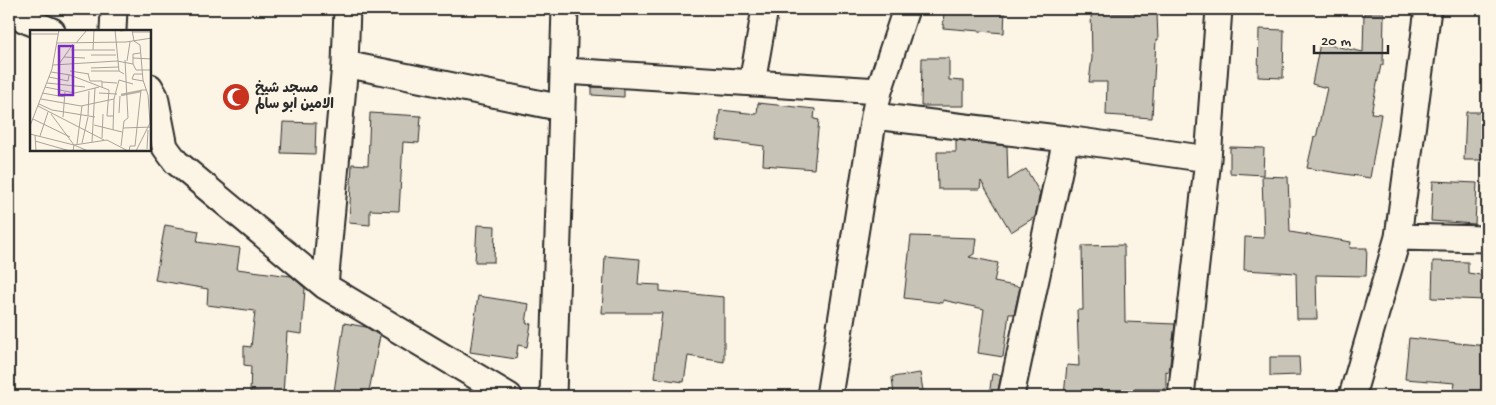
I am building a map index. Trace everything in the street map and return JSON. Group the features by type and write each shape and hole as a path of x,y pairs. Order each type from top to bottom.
{"street":[{"path":"113,30 114,9"},
{"path":"325,286 345,64 347,9"},
{"path":"553,396 565,9"},
{"path":"752,83 765,9"},
{"path":"829,396 874,116 879,91 906,9"},
{"path":"1181,396 1208,160 1219,9"},
{"path":"1352,396 1398,237 1428,9"},
{"path":"9,13 50,30"},
{"path":"345,64 562,108"},
{"path":"564,71 879,91"},
{"path":"151,90 155,96 165,147 176,162 325,286 509,396"},
{"path":"874,116 1066,139 1208,160"},
{"path":"1011,396 1066,139"},
{"path":"1398,237 1487,239"}],"building":[{"path":"944,9 1005,9 1004,33 943,28"},
{"path":"1091,9 1111,9 1112,13 1157,13 1158,40 1156,40 1152,118 1106,115 1107,82 1089,82 1092,58"},
{"path":"1364,13 1384,13 1383,65 1381,65 1371,113 1381,114 1370,178 1307,168 1327,88 1312,84 1320,43 1363,52"},
{"path":"1259,29 1284,30 1283,78 1258,77"},
{"path":"922,58 949,58 949,80 964,81 964,106 921,106"},
{"path":"592,87 624,89 624,97 592,95"},
{"path":"758,103 815,109 814,119 819,120 814,169 763,165 764,146 717,140 720,110 757,114"},
{"path":"1466,112 1487,112 1487,160 1464,160"},
{"path":"370,113 421,116 419,143 403,142 399,211 370,210 370,225 349,223 352,164 368,165"},
{"path":"283,122 316,123 315,154 281,153"},
{"path":"956,140 1007,146 1008,180 1026,169 1040,193 1035,217 1011,232 981,181 980,189 938,189 937,152 956,152"},
{"path":"1230,147 1264,148 1263,175 1230,173"},
{"path":"1262,176 1288,177 1290,232 1351,242 1350,248 1367,248 1366,276 1316,275 1317,319 1297,319 1296,273 1244,270 1245,237 1264,238"},
{"path":"1433,181 1477,183 1475,224 1431,221"},
{"path":"165,225 199,231 197,242 240,248 237,269 291,276 305,288 302,334 287,332 283,394 250,392 251,366 244,365 244,346 251,347 255,311 207,305 208,289 155,280"},
{"path":"477,225 495,226 494,262 475,262"},
{"path":"911,236 976,238 974,254 969,257 998,263 994,282 1020,287 1014,314 1009,314 1003,357 978,353 984,309 943,300 943,303 904,298"},
{"path":"1124,245 1125,322 1175,324 1169,372 1166,371 1166,389 1135,389 1135,393 1105,391 1106,396 1064,396 1067,365 1079,366 1077,310 1083,310 1082,246"},
{"path":"605,256 640,259 638,284 660,285 660,291 724,297 724,362 688,356 684,382 654,378 662,313 602,313"},
{"path":"1433,261 1468,262 1468,273 1487,276 1487,300 1432,298"},
{"path":"478,296 529,304 526,323 531,324 527,347 518,345 516,359 470,352"},
{"path":"344,323 366,327 380,336 368,396 334,392"},
{"path":"1409,338 1487,346 1487,396 1453,396 1455,383 1405,379"},
{"path":"1270,357 1299,357 1300,375 1270,376"},
{"path":"920,373 924,396 894,396 892,377"},
{"path":"992,374 1001,375 997,396 989,396"}],"place":[{"name":"مسجد شيخ الامين ابو سالم","path":"236,97"}]}
